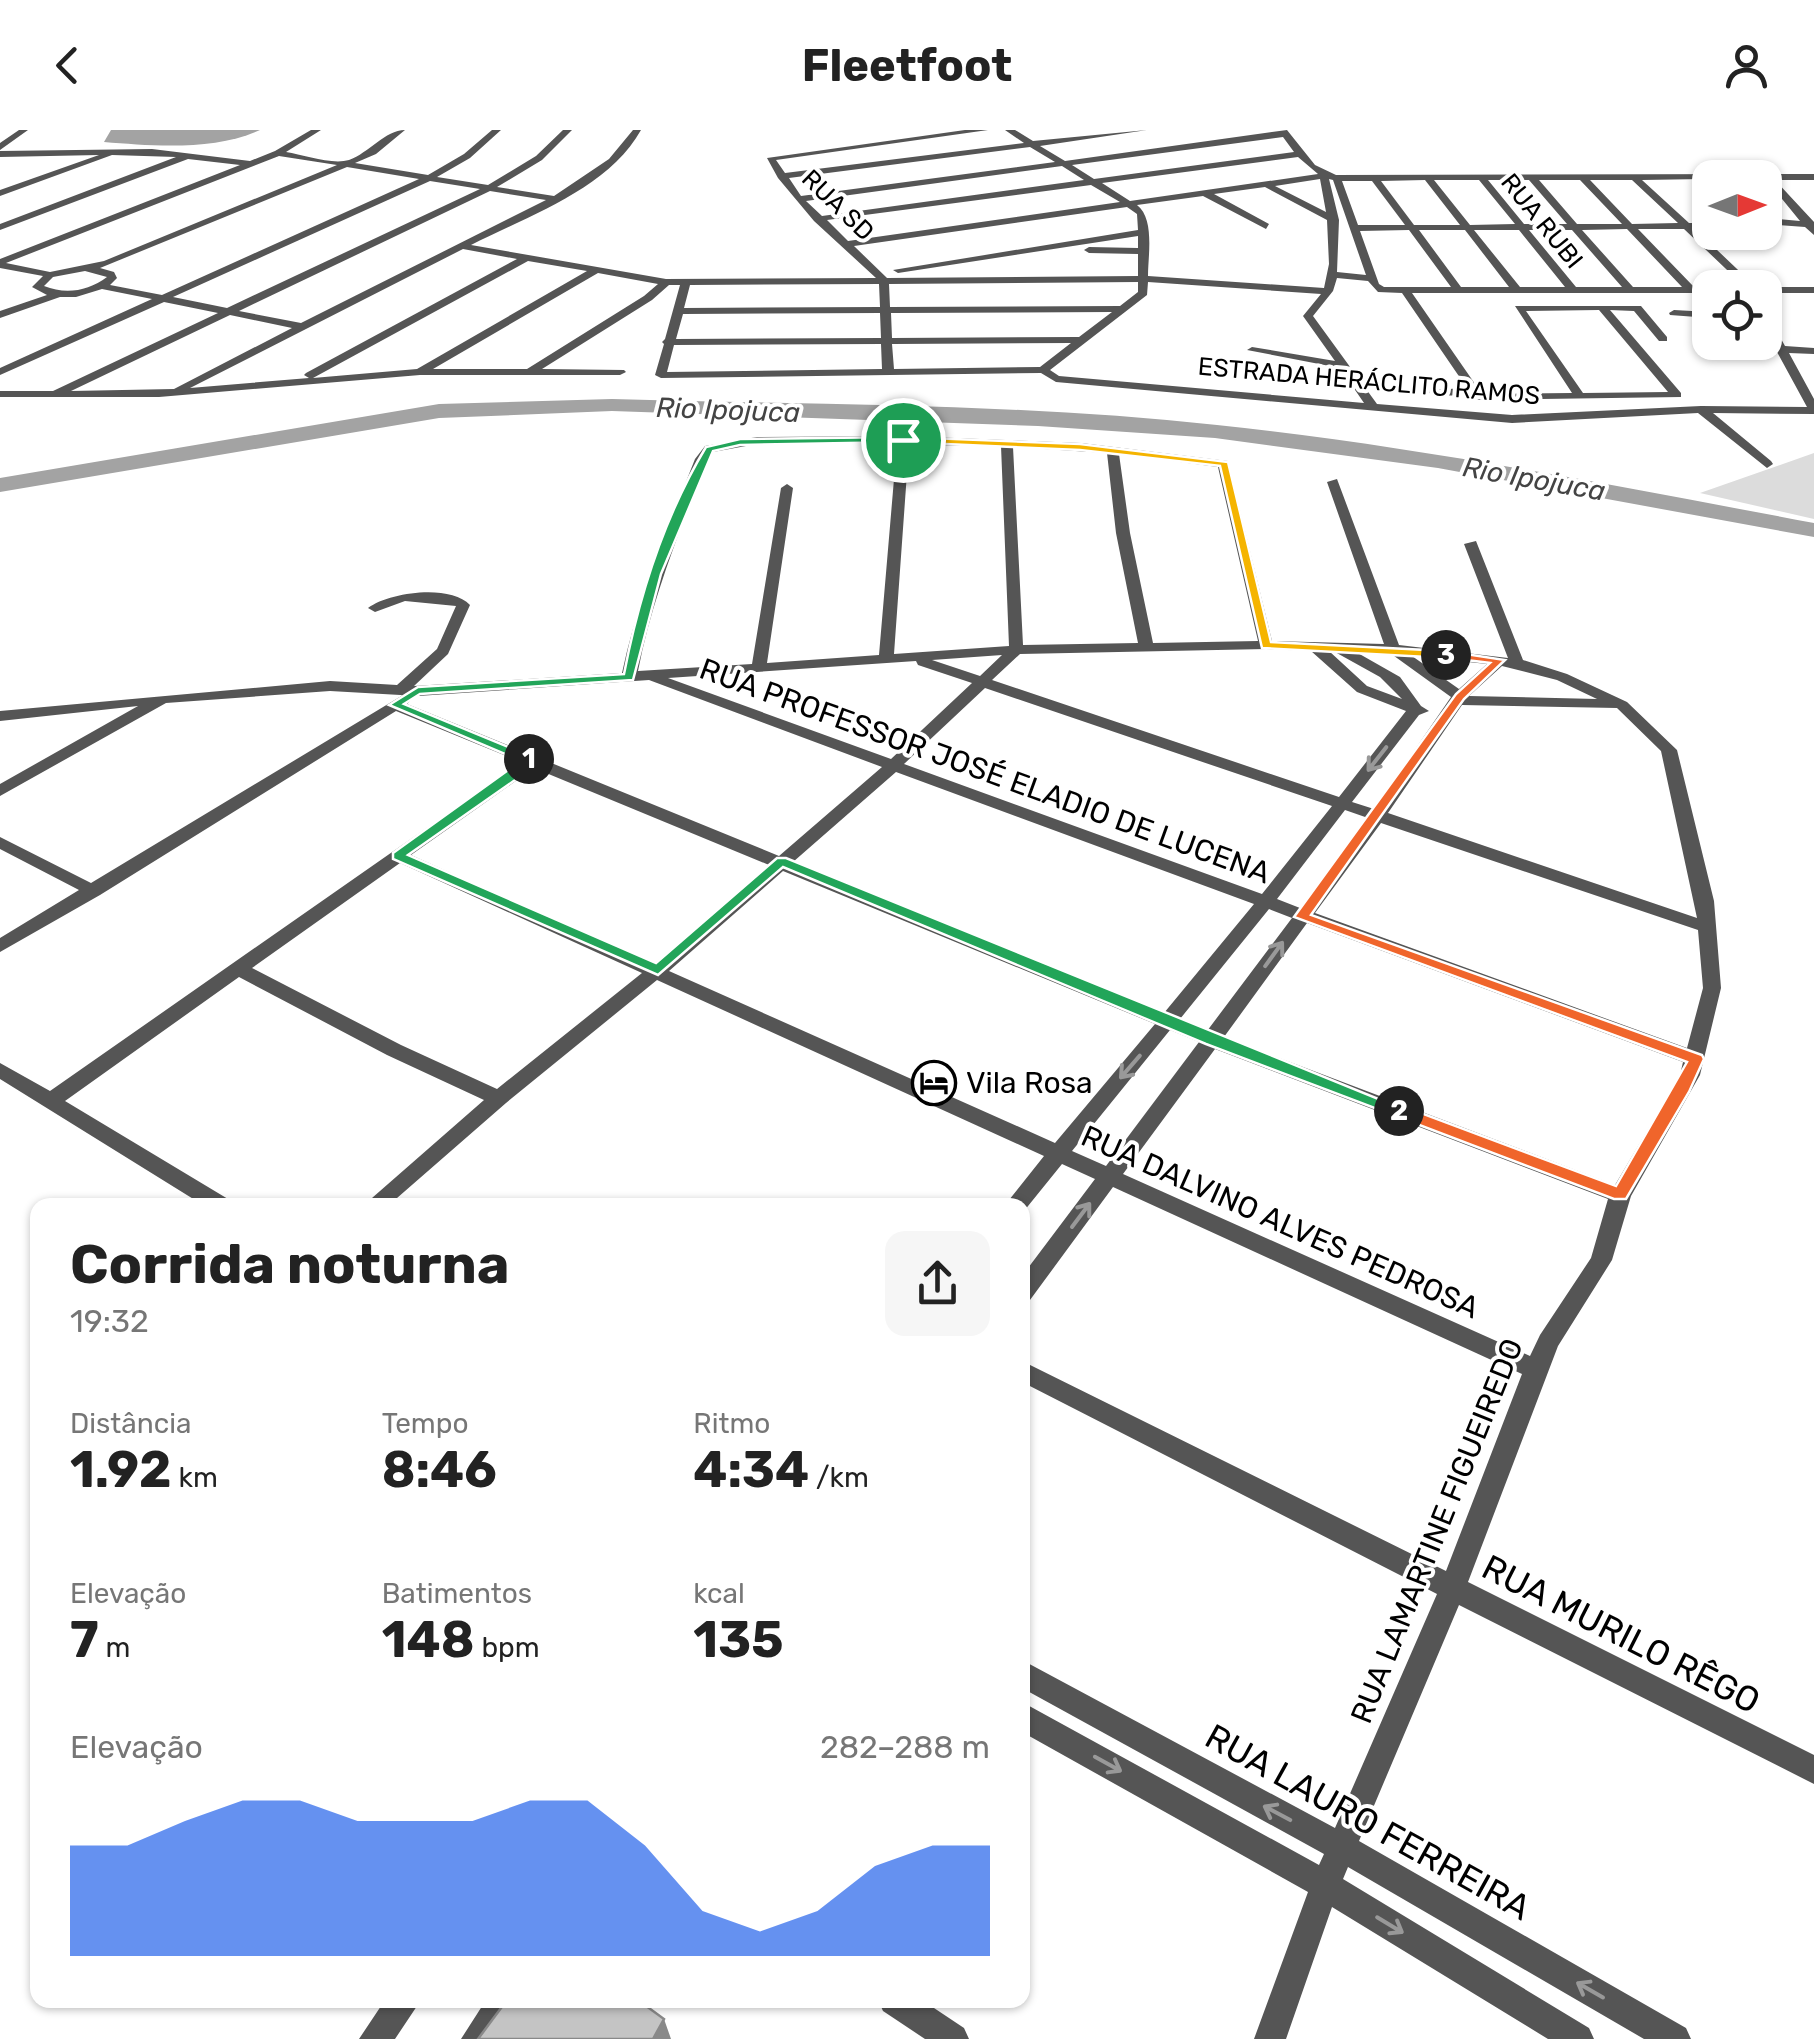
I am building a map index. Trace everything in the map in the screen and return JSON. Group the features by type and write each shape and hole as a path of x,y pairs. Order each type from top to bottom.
{"street":[{"path":"0,150 24,130"},
{"path":"0,264 278,153 316,130"},
{"path":"85,268 109,272 352,165 402,130"},
{"path":"0,264 50,275 107,263 384,153 414,130"},
{"path":"0,372 429,178 466,156 497,130"},
{"path":"55,394 489,188 539,158 568,130"},
{"path":"174,393 554,198 621,152 637,130"},
{"name":"RUA SD","path":"882,276 818,219 770,160 774,156 984,130"},
{"path":"1010,130 1141,214 1143,293 1043,370"},
{"path":"781,176 1143,130"},
{"path":"799,199 1284,132 1299,154 1324,176 1334,220 1328,291 1308,316 1372,406"},
{"path":"0,150 191,155 251,163"},
{"path":"0,192 113,151"},
{"path":"278,153 554,198"},
{"path":"818,219 1299,154"},
{"path":"0,224 191,155"},
{"path":"847,244 1324,176 1692,177"},
{"path":"1782,176 1814,176"},
{"name":"RUA RUBI","path":"1481,177 1572,290"},
{"path":"1531,177 1630,290"},
{"path":"1582,177 1691,290"},
{"path":"1634,177 1733,270"},
{"path":"1336,178 1378,289 1691,290"},
{"path":"1374,178 1458,290"},
{"path":"1428,178 1517,290"},
{"path":"1264,184 1334,220"},
{"path":"1203,192 1266,226"},
{"path":"1782,192 1812,227"},
{"path":"1782,224 1812,227"},
{"path":"1355,228 1692,226"},
{"path":"882,276 1143,232"},
{"path":"916,234 928,244"},
{"path":"460,246 666,282 882,276 1143,279 1328,291"},
{"path":"1031,250 1142,250"},
{"path":"939,253 974,280"},
{"path":"304,379 526,258"},
{"path":"420,372 595,271"},
{"path":"0,311 101,286 110,280 109,272"},
{"path":"0,311 50,275"},
{"path":"882,276 888,369"},
{"path":"1332,276 1373,278"},
{"path":"530,370 648,298 666,282"},
{"path":"686,282 667,342 1081,340"},
{"path":"101,286 299,326"},
{"path":"37,287 63,294"},
{"path":"1405,290 1479,397 1677,395 1602,307"},
{"path":"1782,290 1814,290"},
{"path":"1580,396 1519,308 1637,308 1664,339"},
{"path":"677,311 1123,309"},
{"path":"1674,314 1692,314"},
{"name":"ESTRADA HERÁCLITO RAMOS","path":"667,342 661,375 888,369 1043,370 1056,379 1528,420 1701,410 1814,410"},
{"path":"1252,350 1346,366"},
{"path":"1814,351 1783,350 1814,410"},
{"path":"0,394 174,393 420,372 620,372"},
{"path":"1433,392 1475,392"},
{"path":"1701,410 1767,464"},
{"path":"886,660 903,440"},
{"path":"629,677 640,622 697,469 709,449 740,442 903,440 1008,444 1224,464 1266,645"},
{"path":"945,685 983,682 1016,650 1008,444"},
{"path":"1113,451 1123,533 1146,646"},
{"path":"1333,482 1392,649 1455,704"},
{"path":"759,668 787,488"},
{"path":"1472,544 1517,663"},
{"path":"0,946 405,695 443,652 462,605 457,600 403,597 375,608"},
{"name":"RUA PROFESSOR JOSÉ ELADIO DE LUCENA","path":"405,695 1016,650 1266,645 1392,649 1517,663 1562,677 1631,713"},
{"path":"1315,647 1362,689 1415,710 1455,704 1631,713"},
{"path":"1335,648 1394,679 1411,698 1415,710"},
{"path":"912,658 945,685 983,682 1340,806 1704,926"},
{"path":"1030,1283 1376,818 1455,704 1500,660"},
{"name":"RUA PROFESSOR JOSÉ ELADIO DE LUCENA","path":"650,677 1696,1059"},
{"path":"383,1198 658,970 891,768 945,685"},
{"path":"0,716 330,686 405,695 533,761 1212,1040 1620,1194"},
{"path":"0,792 162,699"},
{"path":"1021,1198 1169,1022 1415,710"},
{"name":"RUA LAMARTINE FIGUEIREDO","path":"1270,2039 1340,1847 1453,1588 1536,1369 1548,1342 1601,1260 1620,1194 1681,1092 1696,1059 1712,988 1704,926 1705,901 1670,750 1631,713"},
{"path":"52,1100 533,761"},
{"path":"0,842 94,891"},
{"name":"RUA DALVINO ALVES PEDROSA","path":"398,856 1536,1369"},
{"path":"238,968 394,1050 499,1098"},
{"path":"0,1070 209,1198"},
{"name":"RUA MURILO RÊGO","path":"1030,1376 1814,1770"},
{"name":"RUA LAURO FERREIRA","path":"1030,1677 1340,1847 1675,2039"},
{"path":"1030,1720 1325,1885 1578,2039"},
{"path":"375,2039 400,2008"},
{"path":"476,2039 500,2008"},
{"path":"906,2008 953,2039"}],"shaded area":[{"path":"111,130 260,130 224,141 163,145 104,142"},
{"path":"1814,453 1814,519 1700,493"}],"building":[{"path":"501,2008 649,2008 664,2019 653,2039 478,2039"}],"waterway":[{"name":"Rio Ipojuca","path":"0,485 439,411 612,405 1038,419 1215,431 1438,461 1814,530"}],"place":[{"name":"Vila Rosa","path":"934,1083"}],"route":[{"path":"903,440 1080,447 1222,463 1266,645 1392,649 1500,660 1460,696 1302,917 1696,1059 1681,1092 1620,1194 1212,1040 782,861 658,970 398,856 533,761 395,705 418,691 629,677 640,622 656,574 693,478 709,449 740,442 903,440"}]}
